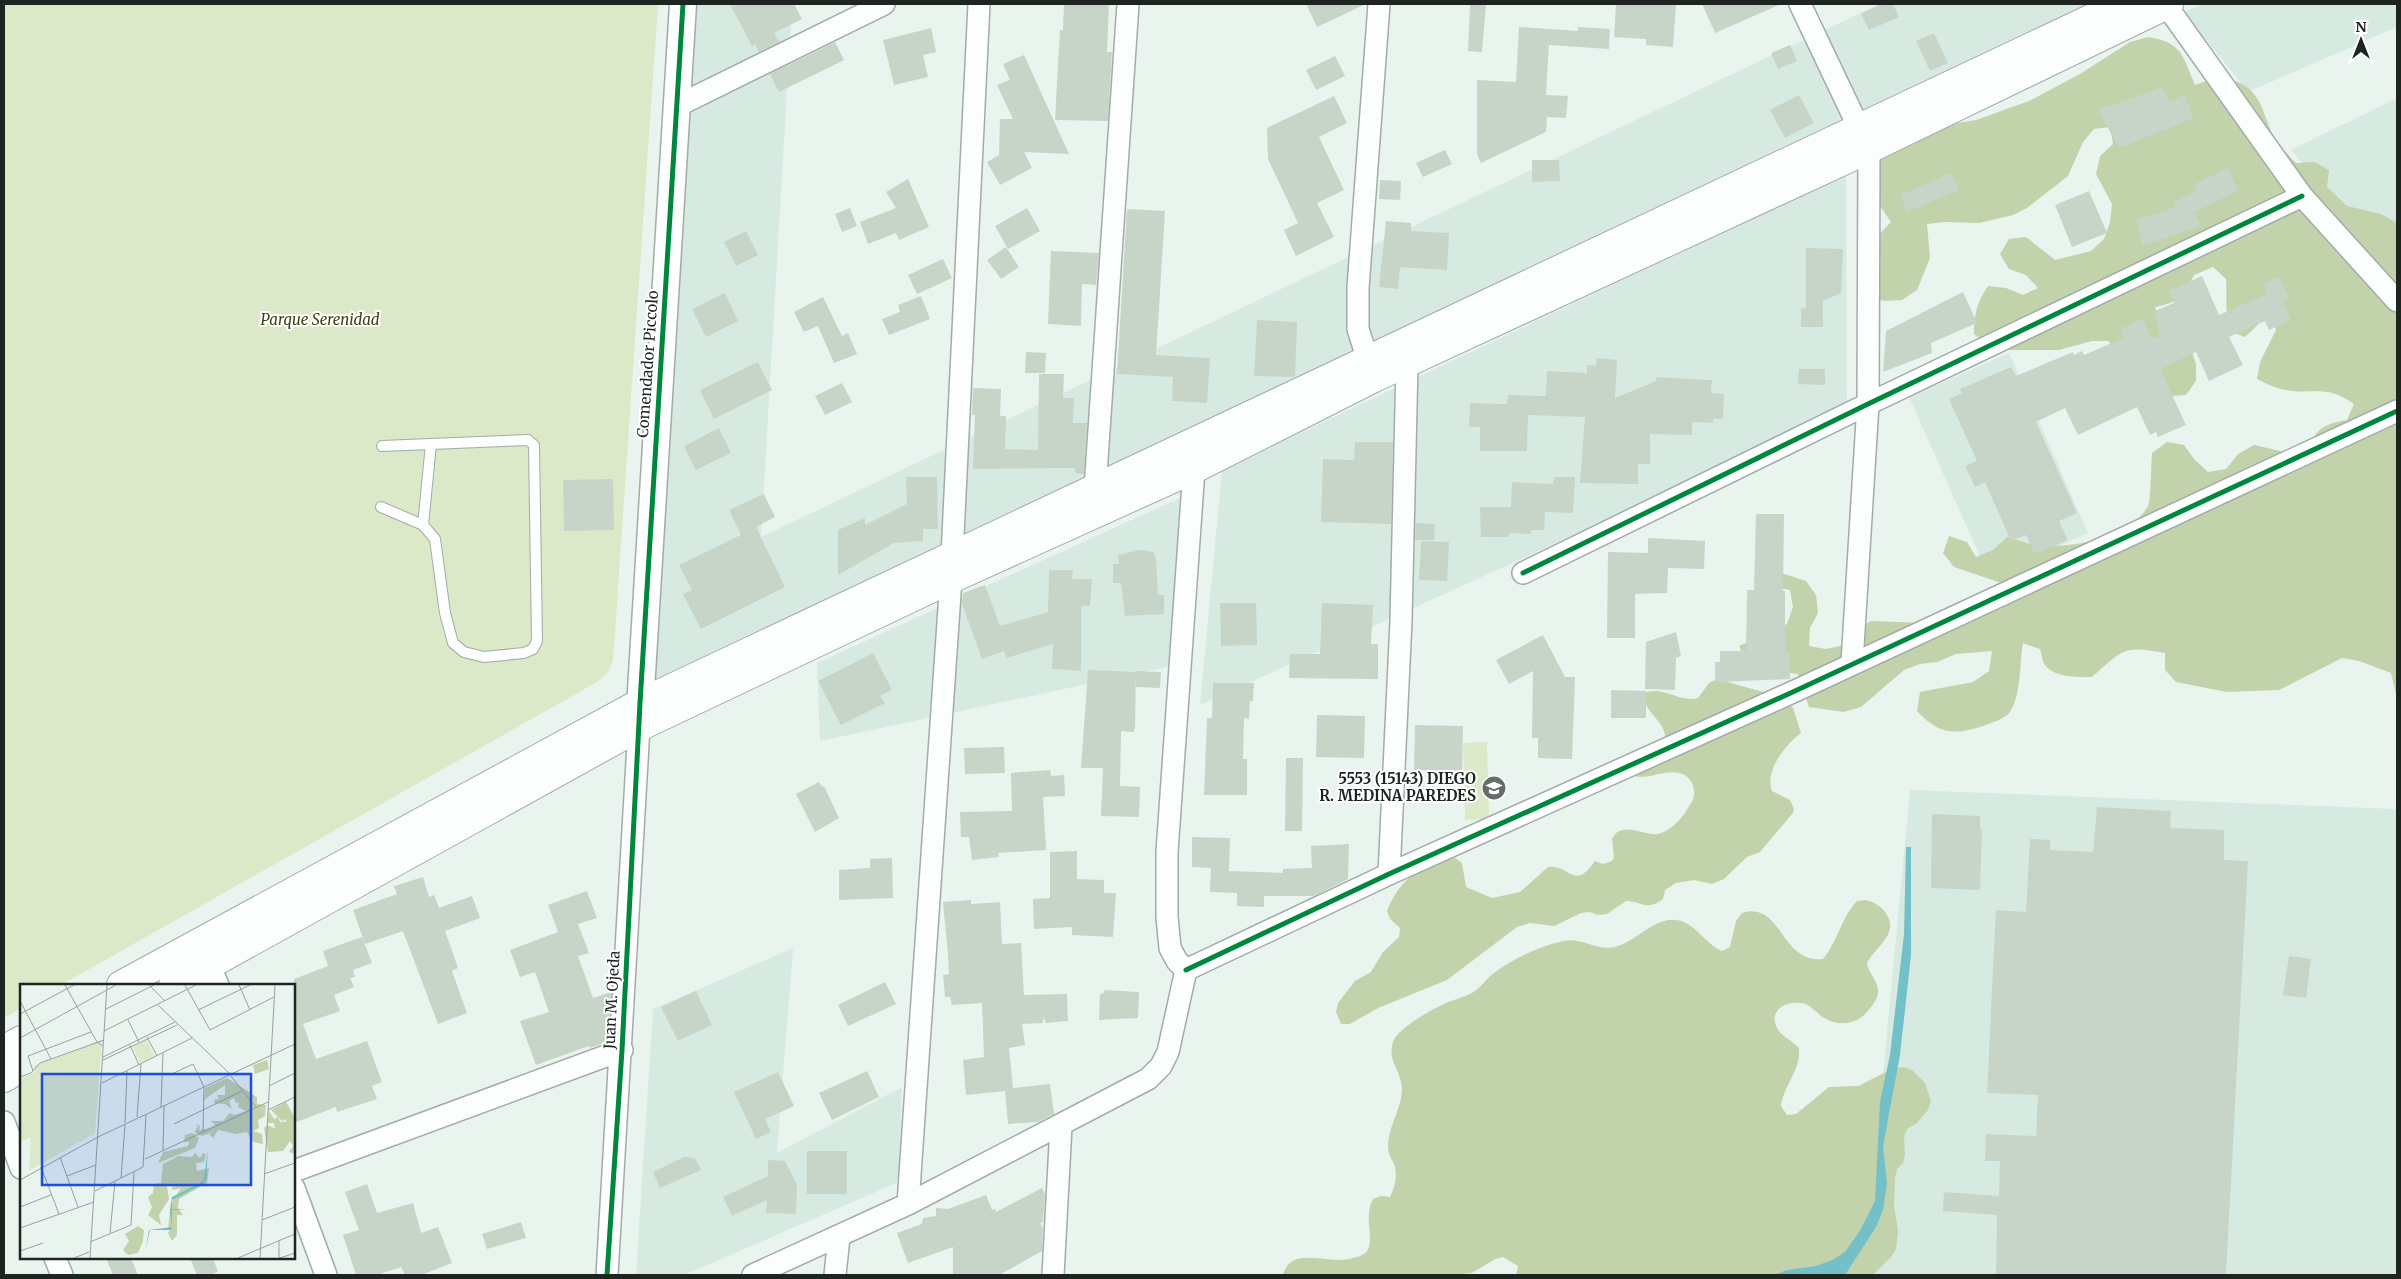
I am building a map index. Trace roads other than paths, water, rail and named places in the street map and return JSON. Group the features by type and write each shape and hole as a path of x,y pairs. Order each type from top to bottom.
{"main road":[{"path":"175,984 640,715 951,568 1194,469 1370,369 1407,364 1864,138 2122,4"},
{"path":"951,568 1095,489 1370,369 1864,138 2168,5"},
{"path":"125,984 209,964"},
{"path":"4,1050 20,1041"},
{"path":"4,1078 20,1069"}],"street":[{"name":"Comendador Piccolo","path":"640,715 684,4"},
{"path":"677,106 884,4"},
{"path":"908,1204 951,568 979,4"},
{"path":"1095,489 1128,4"},
{"path":"1370,369 1358,329 1358,288 1379,4"},
{"path":"1800,4 1864,138 1868,404 1852,663"},
{"path":"2168,5 2302,196 2397,301"},
{"path":"1523,573 1868,404 2302,196"},
{"path":"1390,874 1401,621 1407,364"},
{"path":"1186,970 1390,874 1795,691 2397,411"},
{"path":"1186,970 1177,961 1170,948 1167,917 1167,852 1194,469"},
{"name":"Juan M. Ojeda","path":"607,1275 622,1050 640,715"},
{"path":"753,1275 908,1204 1148,1079 1161,1066 1168,1052 1186,970"},
{"path":"295,1171 622,1050"},
{"path":"4,1122 20,1165"},
{"path":"1053,1275 1061,1126"},
{"path":"295,1191 326,1275"},
{"path":"836,1275 839,1237"},
{"path":"55,1259 62,1275"}],"lane":[{"path":"381,507 423,525 435,538 445,613 454,643 464,652 484,657 524,653 532,649 537,641 534,445 528,440 382,446"},
{"path":"423,525 431,444"}],"water":[{"path":"1906,847 1911,847 1911,956 1900,1055 1883,1146 1887,1183 1883,1210 1876,1227 1845,1275 1774,1275 1787,1270 1816,1266 1832,1260 1845,1252 1861,1229 1875,1201 1880,1102 1890,1055 1904,934"}],"place":[{"name":"5553 (15143) DIEGO R. MEDINA PAREDES","path":"1494,788"}],"park label":[{"name":"Parque Serenidad","path":"320,320"}]}
